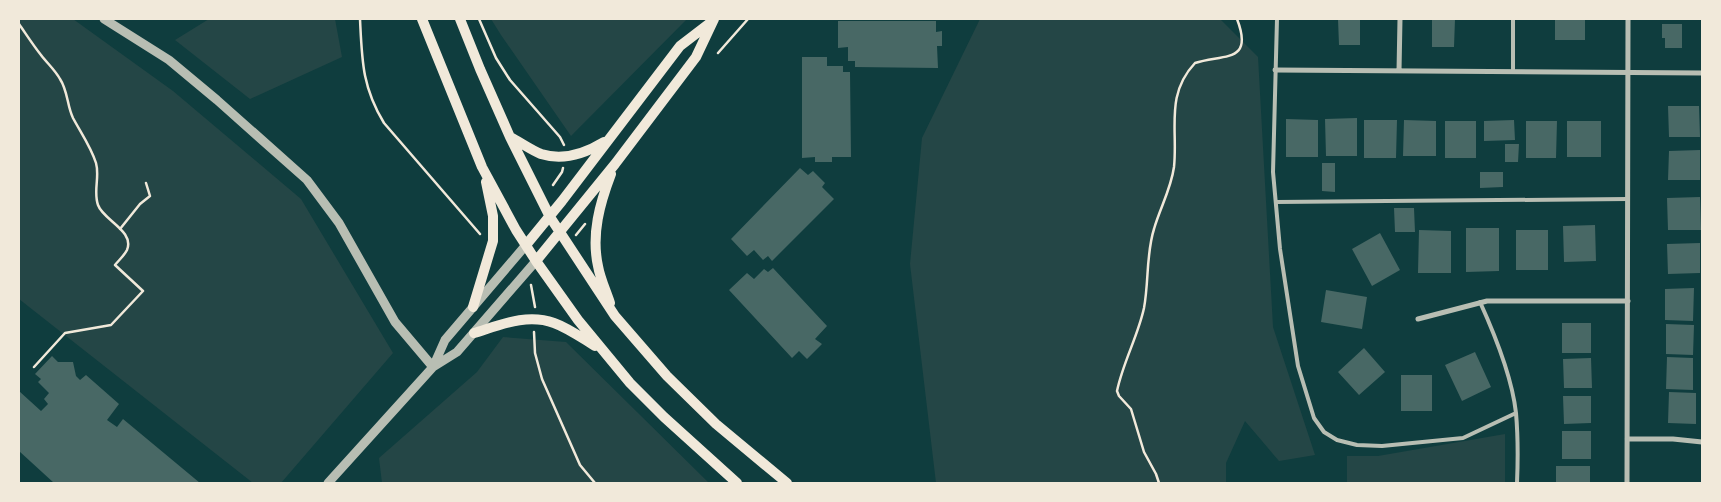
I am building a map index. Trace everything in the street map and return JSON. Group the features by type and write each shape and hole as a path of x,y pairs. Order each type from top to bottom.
{"main road":[{"path":"422,19 482,167 516,230 536,261 602,350 664,417 737,483"},
{"path":"460,19 510,137 550,217 615,316 667,376 716,424 787,483"},
{"path":"526,245 550,217 680,46 713,20"},
{"path":"536,261 615,164 696,57 713,20"},
{"path":"510,137 540,154 564,156 591,150 609,138"},
{"path":"615,164 598,211 596,244 598,267 615,316"},
{"path":"473,307 493,242 494,229 491,203 482,167"},
{"path":"474,333 513,321 524,319 544,320 565,328 602,350"}],"street":[{"path":"104,19 115,21 168,60 307,180 339,223 394,322 433,367"},
{"path":"1399,71 1400,19"},
{"path":"1627,483 1628,19"},
{"path":"1275,70 1702,73"},
{"path":"433,367 445,340 526,245"},
{"path":"328,483 433,367 457,352 536,261"},
{"path":"1418,319 1480,302 1628,301"},
{"path":"1627,438 1702,442"}],"lane":[{"path":"1276,19 1273,172 1280,250 1298,366 1314,418 1324,432 1337,440 1357,445 1382,446 1450,441 1473,435 1516,412"},
{"path":"1513,19 1513,72"},
{"path":"1276,202 1628,199"},
{"path":"1480,302 1509,379 1516,412 1518,483"}],"path":[{"path":"360,19 362,60 365,77 376,109 384,123 484,238"},
{"path":"479,19 496,58 510,80 560,137 564,149"},
{"path":"718,53 748,19"},
{"path":"1158,483 1156,474 1144,452 1131,408 1119,396 1117,390 1143,310 1150,244 1154,228 1172,180 1176,97 1184,77 1195,63 1230,55 1240,50 1242,39 1238,19"},
{"path":"19,24 32,44 62,81 73,117 92,152 98,170 97,204 102,212 126,236 128,245 125,253 114,265 143,291 111,324 66,332 34,367"},
{"path":"549,190 562,172 563,166"},
{"path":"120,229 140,204 150,196 146,183"},
{"path":"553,186 556,191"},
{"path":"576,235 580,230"},
{"path":"532,286 536,311"},
{"path":"534,325 535,353 542,378 580,465 595,483"}],"shaded area":[{"path":"19,19 73,19 173,91 301,199 393,353 281,483 253,483 19,299"},
{"path":"209,19 335,19 342,57 250,99 175,40"},
{"path":"491,19 687,19 571,136"},
{"path":"980,19 1220,19 1258,57 1273,327 1315,455 1279,461 1245,421 1226,463 1226,483 936,483 910,264 922,138"},
{"path":"503,337 566,342 709,483 382,483 379,458 477,372"},
{"path":"1505,434 1505,483 1347,483 1347,456 1378,456"}],"building":[{"path":"1338,19 1360,19 1360,45 1339,45"},
{"path":"1432,19 1455,19 1454,47 1432,47"},
{"path":"1555,19 1585,19 1585,40 1555,40"},
{"path":"838,21 936,21 936,32 942,31 942,46 937,46 938,68 855,67 855,61 848,61 848,47 838,48"},
{"path":"1662,24 1682,24 1682,48 1665,48 1665,38 1662,38"},
{"path":"802,57 827,57 827,66 843,66 843,72 850,72 851,157 832,157 832,162 815,162 815,157 802,158"},
{"path":"1668,106 1699,106 1700,137 1669,137"},
{"path":"1357,118 1357,156 1326,156 1325,119"},
{"path":"1286,119 1318,120 1318,157 1286,157"},
{"path":"1364,120 1397,120 1396,158 1364,158"},
{"path":"1404,120 1436,121 1436,156 1403,156"},
{"path":"1514,120 1515,140 1484,141 1484,121"},
{"path":"1445,121 1476,121 1476,158 1445,158"},
{"path":"1526,121 1557,121 1556,158 1526,158"},
{"path":"1567,121 1601,121 1601,157 1567,157"},
{"path":"1505,144 1519,144 1518,162 1505,162"},
{"path":"1700,150 1700,180 1668,180 1669,151"},
{"path":"1322,163 1335,163 1335,192 1322,191"},
{"path":"800,168 808,175 813,171 825,183 822,187 834,199 772,261 768,256 763,260 754,250 747,256 731,239"},
{"path":"1480,172 1503,172 1503,187 1480,188"},
{"path":"1700,197 1701,230 1668,230 1667,198"},
{"path":"1394,208 1414,208 1415,232 1395,232"},
{"path":"1595,225 1596,261 1564,262 1563,226"},
{"path":"1466,228 1499,228 1499,271 1466,272"},
{"path":"1419,230 1451,231 1451,273 1418,273"},
{"path":"1516,230 1548,230 1548,270 1516,270"},
{"path":"1380,233 1400,270 1372,286 1352,249"},
{"path":"1700,243 1700,273 1668,274 1667,244"},
{"path":"773,268 827,326 815,339 822,344 807,359 799,351 792,358 729,290 747,273 754,279 764,269 768,272"},
{"path":"1694,288 1693,321 1665,320 1665,289"},
{"path":"1326,290 1367,297 1362,329 1321,322"},
{"path":"1562,323 1591,323 1591,353 1562,353"},
{"path":"1666,324 1694,325 1693,355 1666,354"},
{"path":"1364,348 1385,372 1359,395 1338,372"},
{"path":"1475,352 1491,387 1462,401 1445,365"},
{"path":"52,356 58,362 73,362 76,376 80,380 86,375 119,404 107,420 117,427 123,419 200,483 54,483 19,451 19,391 41,411 48,404 44,399 49,393 38,382 41,379 35,374"},
{"path":"1667,357 1693,358 1693,390 1666,389"},
{"path":"1591,358 1592,388 1564,388 1563,359"},
{"path":"1401,375 1432,375 1432,411 1401,411"},
{"path":"1669,392 1696,393 1696,424 1668,423"},
{"path":"1563,396 1591,396 1591,423 1564,424"},
{"path":"1562,431 1591,431 1591,459 1562,459"},
{"path":"1556,466 1590,466 1590,483 1556,483"}]}
